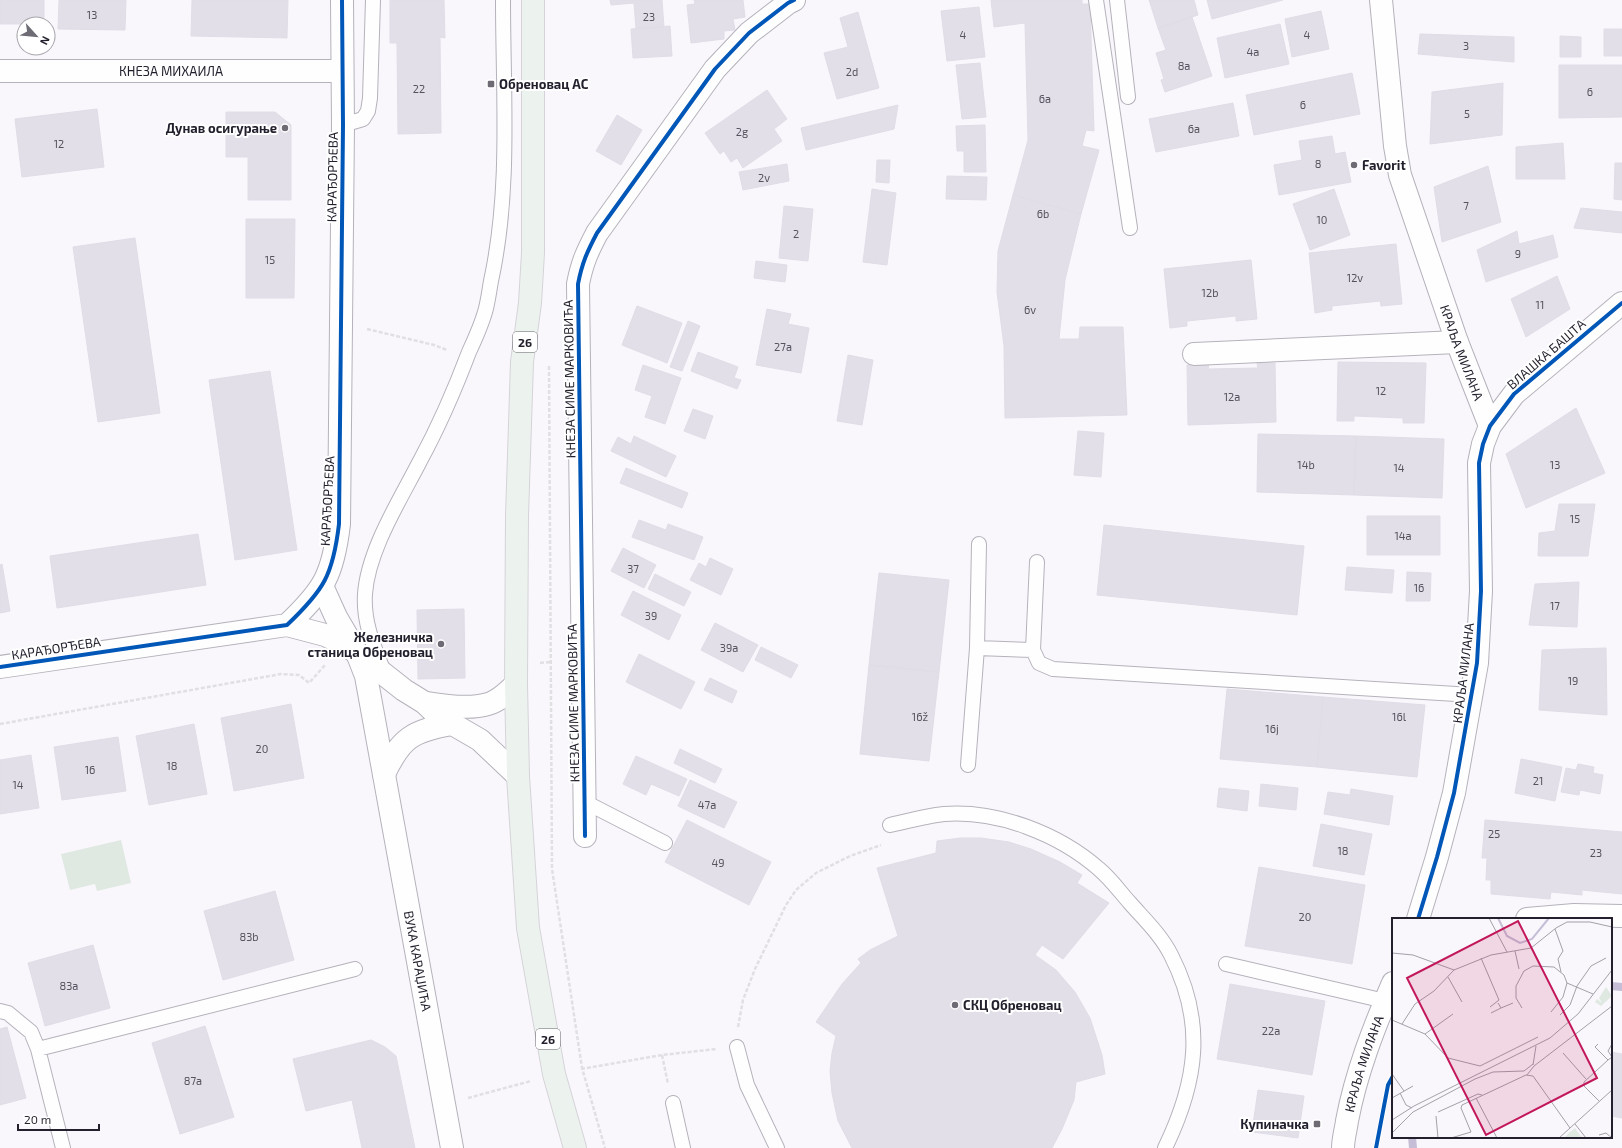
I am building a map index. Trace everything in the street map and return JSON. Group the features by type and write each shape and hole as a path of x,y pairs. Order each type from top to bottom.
{"main road":[{"name":"26","path":"533,0 533,253 530,303 522,362 519,436 516,684 518,776 528,928 554,1074 575,1148"}],"street":[{"name":"КАРАЂОРЂЕВА","path":"287,625 309,604 322,586 333,561 339,524 343,124 342,0"},
{"name":"КНЕЗА СИМЕ МАРКОВИЋА","path":"585,836 578,284 581,269 585,255 597,233 715,68 749,33 794,0"},
{"name":"КРАЉА МИЛАНА","path":"1381,0 1395,146 1400,175 1457,342 1490,426 1478,463 1481,591 1477,663 1454,793 1437,857 1418,918"},
{"name":"КНЕЗА МИХАИЛА","path":"0,71 342,71"},
{"name":"ВЛАШКА БАШТА","path":"1490,426 1514,394 1622,303"},
{"path":"1194,354 1457,342"},
{"name":"КАРАЂОРЂЕВА","path":"322,586 351,649"},
{"name":"КАРАЂОРЂЕВА","path":"0,667 287,625 315,632 351,649 404,690 424,703 437,715 480,740 518,776"},
{"name":"ВУКА КАРАЏИЋА","path":"351,649 366,676 452,1148"},
{"name":"КАРАЂОРЂЕВА","path":"424,703 458,706 488,704 503,696 516,684"},
{"path":"384,774 392,756 408,738 429,728 452,724"},
{"path":"1540,918 1574,915 1622,916"},
{"name":"КРАЉА МИЛАНА","path":"1343,1148 1350,1107 1358,1077 1389,992"}],"lane":[{"path":"343,124 363,119 368,111 370,98 373,0"},
{"path":"385,674 368,628 365,593 368,579 382,535 436,432 463,368 485,313 496,260 502,214 504,134 503,0"},
{"path":"1096,0 1130,228"},
{"path":"1117,0 1128,97"},
{"path":"968,765 977,648 979,544"},
{"path":"1037,562 1033,650 1039,663 1053,669 1472,695"},
{"path":"977,648 1033,650"},
{"path":"584,802 665,843"},
{"path":"890,825 944,814 972,814 997,818 1038,832 1061,843 1100,870 1152,928 1170,954 1186,990 1193,1026 1194,1056 1188,1089 1176,1125 1165,1148"},
{"path":"1226,964 1389,992"},
{"path":"38,1049 355,969"},
{"path":"0,1011 8,1013 31,1032 38,1049 63,1148"},
{"path":"737,1047 746,1085 777,1148"},
{"path":"673,1103 683,1148"}],"path":[{"path":"0,724 281,674 298,675 309,683 351,649"},
{"path":"444,1104 554,1074 600,1065 662,1055 737,1047 743,1000 770,936 786,905 796,890 816,873 850,856 882,844 890,825"},
{"path":"662,1055 673,1103"}],"shaded area":[{"path":"121,840 131,883 97,891 95,884 70,890 61,854"}],"building":[{"path":"0,0 44,0 44,16 16,16 16,24 0,24"},
{"path":"59,0 126,0 125,30 58,29"},
{"path":"192,0 288,0 287,38 191,36"},
{"path":"390,0 444,0 445,38 440,37 441,133 398,134 397,43 390,43"},
{"path":"610,0 662,0 664,27 636,29 634,3 611,5"},
{"path":"694,0 743,0 745,17 733,19 735,30 724,31 724,39 691,43 687,5 695,4"},
{"path":"991,0 1082,0 1082,4 1090,4 1094,131 1086,130 1082,146 1099,150 1081,214 1013,195 1028,140 1025,23 994,27"},
{"path":"1149,0 1194,0 1198,15 1158,28"},
{"path":"1207,0 1283,0 1212,19"},
{"path":"979,7 985,57 947,61 941,11"},
{"path":"1321,11 1329,49 1292,57 1285,19"},
{"path":"858,12 879,88 837,99 824,53 848,47 840,18"},
{"path":"1192,17 1212,76 1165,92 1161,80 1164,79 1156,53 1166,50 1158,28"},
{"path":"1280,24 1289,64 1225,78 1217,38"},
{"path":"670,26 672,56 633,58 631,29"},
{"path":"1604,29 1622,29 1622,56 1604,56"},
{"path":"1420,34 1514,37 1514,62 1418,54"},
{"path":"1560,36 1581,37 1581,57 1560,57"},
{"path":"980,63 986,117 962,119 956,65"},
{"path":"1559,65 1622,65 1622,117 1559,118"},
{"path":"1352,73 1360,114 1254,135 1246,95"},
{"path":"1503,83 1502,135 1430,144 1432,92"},
{"path":"767,90 787,119 774,129 782,141 743,168 737,158 731,162 724,151 720,154 705,133"},
{"path":"1233,103 1239,136 1156,152 1149,119"},
{"path":"898,105 894,129 806,150 801,128"},
{"path":"97,109 104,167 22,177 15,119"},
{"path":"226,112 275,112 291,125 291,200 248,200 248,157 226,157"},
{"path":"617,115 642,130 621,165 596,151"},
{"path":"985,125 986,172 964,172 964,151 957,151 956,126"},
{"path":"1332,136 1335,154 1345,152 1351,182 1279,195 1274,165 1302,160 1299,141"},
{"path":"1563,143 1565,179 1516,179 1516,147"},
{"path":"877,160 890,160 889,183 876,182"},
{"path":"1615,163 1622,163 1622,200 1614,199"},
{"path":"787,164 789,181 743,190 739,172"},
{"path":"1488,166 1501,222 1442,242 1434,187"},
{"path":"947,176 987,177 986,200 946,199"},
{"path":"872,189 896,193 887,265 863,262"},
{"path":"1334,189 1350,235 1310,250 1293,204"},
{"path":"1013,195 1081,214 1065,280 1059,339 1079,339 1080,327 1123,327 1127,415 1005,418 1004,346 997,292 998,251"},
{"path":"784,206 813,209 808,261 779,258"},
{"path":"1581,208 1622,212 1622,233 1574,228"},
{"path":"246,219 295,219 294,298 246,298"},
{"path":"1517,231 1519,244 1553,235 1558,257 1486,282 1477,250"},
{"path":"135,238 160,413 98,422 73,247"},
{"path":"1396,244 1402,304 1381,306 1380,301 1332,306 1332,310 1315,313 1309,253"},
{"path":"1251,260 1257,319 1236,321 1236,316 1187,321 1187,326 1170,328 1164,269"},
{"path":"756,261 787,265 785,282 754,278"},
{"path":"1557,276 1570,309 1526,337 1511,299"},
{"path":"637,306 682,323 667,363 622,345"},
{"path":"767,309 791,314 788,324 809,328 801,373 756,365"},
{"path":"688,321 700,326 682,371 670,367"},
{"path":"698,352 738,367 734,378 741,380 737,389 691,371"},
{"path":"848,355 873,360 862,425 837,421"},
{"path":"1338,362 1426,363 1424,423 1403,423 1403,418 1354,416 1354,421 1337,421"},
{"path":"1257,363 1275,363 1276,422 1188,425 1187,365 1209,364 1208,369 1258,368"},
{"path":"643,365 681,378 665,424 645,417 652,396 635,390"},
{"path":"270,371 297,550 235,560 209,380"},
{"path":"1576,408 1605,473 1526,508 1506,454"},
{"path":"693,409 713,416 705,439 684,431"},
{"path":"1078,431 1104,433 1101,477 1074,475"},
{"path":"1258,434 1356,436 1354,495 1257,492"},
{"path":"634,436 676,456 666,477 611,451 618,437 631,444"},
{"path":"1356,436 1444,439 1442,498 1354,495"},
{"path":"626,468 688,493 682,508 620,483"},
{"path":"1559,504 1595,504 1588,556 1538,556 1539,533 1555,531"},
{"path":"1367,516 1440,516 1440,555 1367,555"},
{"path":"639,520 666,530 668,524 703,537 694,560 632,537"},
{"path":"1104,525 1304,546 1297,615 1097,595"},
{"path":"198,534 206,585 57,608 50,556"},
{"path":"623,548 656,565 644,588 611,571"},
{"path":"710,558 733,569 721,595 690,580 699,563 706,567"},
{"path":"2,564 10,611 0,613 0,565"},
{"path":"1347,567 1394,570 1392,593 1345,590"},
{"path":"1407,572 1431,573 1430,601 1406,601"},
{"path":"879,573 949,580 939,672 869,665"},
{"path":"655,574 691,592 684,606 648,589"},
{"path":"1579,582 1577,627 1529,625 1535,584"},
{"path":"633,591 681,615 669,640 621,615"},
{"name":"Железничка станица Обреновац","path":"464,609 465,678 418,679 417,610"},
{"path":"715,623 758,645 743,672 701,650"},
{"path":"761,647 798,665 791,678 755,660"},
{"path":"1606,648 1607,715 1539,710 1542,650"},
{"path":"639,654 695,682 681,709 626,682"},
{"path":"869,665 939,672 929,761 860,754"},
{"path":"710,678 737,691 732,703 704,690"},
{"path":"1227,689 1323,697 1317,767 1220,759"},
{"path":"1323,697 1425,705 1417,777 1317,767"},
{"path":"291,704 304,778 234,791 221,718"},
{"path":"194,724 207,794 149,805 136,736"},
{"path":"118,737 126,791 62,800 54,747"},
{"path":"680,749 722,769 715,783 674,763"},
{"path":"31,755 39,808 0,814 0,760"},
{"path":"636,756 687,779 679,796 651,784 646,795 623,784"},
{"path":"1521,759 1562,767 1555,801 1515,793"},
{"path":"1578,764 1594,767 1593,773 1603,775 1600,794 1580,790 1579,795 1561,792 1566,768 1576,770"},
{"path":"690,780 737,802 724,828 678,806"},
{"path":"1261,784 1298,788 1296,810 1259,806"},
{"path":"1219,788 1249,791 1247,811 1217,807"},
{"path":"1351,789 1393,796 1389,825 1324,814 1328,792 1350,795"},
{"path":"687,820 771,862 749,905 665,862"},
{"path":"1485,820 1622,832 1622,894 1582,890 1582,895 1551,892 1550,899 1491,894 1491,880 1486,880 1487,858 1482,858"},
{"path":"1321,824 1372,834 1364,875 1313,866"},
{"name":"СКЦ Обреновац","path":"960,838 981,838 1009,842 1031,849 1060,862 1082,875 1077,883 1109,903 1063,959 1042,945 1035,955 1056,970 1075,992 1090,1018 1102,1055 1105,1074 1076,1082 1074,1100 1052,1148 852,1148 838,1121 832,1093 830,1071 836,1036 816,1022 842,984 861,963 858,959 870,950 898,936 877,868 936,853 937,841"},
{"path":"1259,867 1365,885 1352,964 1245,946"},
{"path":"275,891 294,960 223,980 204,911"},
{"path":"93,945 110,1008 45,1026 28,963"},
{"path":"1230,984 1325,1001 1312,1075 1217,1059"},
{"path":"205,1026 234,1117 180,1134 152,1043"},
{"path":"7,1027 26,1098 0,1105 0,1029"},
{"path":"371,1040 385,1047 396,1056 415,1148 362,1148 352,1100 306,1111 293,1059"},
{"path":"1612,1052 1622,1054 1622,1118 1612,1116"},
{"path":"1258,1090 1304,1096 1298,1138 1252,1132"}],"waterway":[{"path":"1612,986 1622,987"},
{"path":"1412,1138 1413,1148"}],"cycle path":[{"path":"0,667 287,625 310,602 325,580 334,556 339,524 343,125 342,0"},
{"path":"585,836 578,284 581,270 590,246 597,233 715,69 749,33 794,0"},
{"path":"1418,918 1437,857 1454,793 1477,663 1481,591 1479,463 1483,444 1490,426 1514,394 1622,303"},
{"path":"1376,1148 1388,1085 1392,1078"}],"place":[{"name":"Обреновац АС","path":"491,84"},
{"name":"Дунав осигурање","path":"285,128"},
{"name":"Favorit","path":"1354,165"},
{"name":"Железничка станица Обреновац","path":"441,644"},
{"name":"СКЦ Обреновац","path":"955,1005"},
{"name":"Купиначка","path":"1317,1124"}]}
